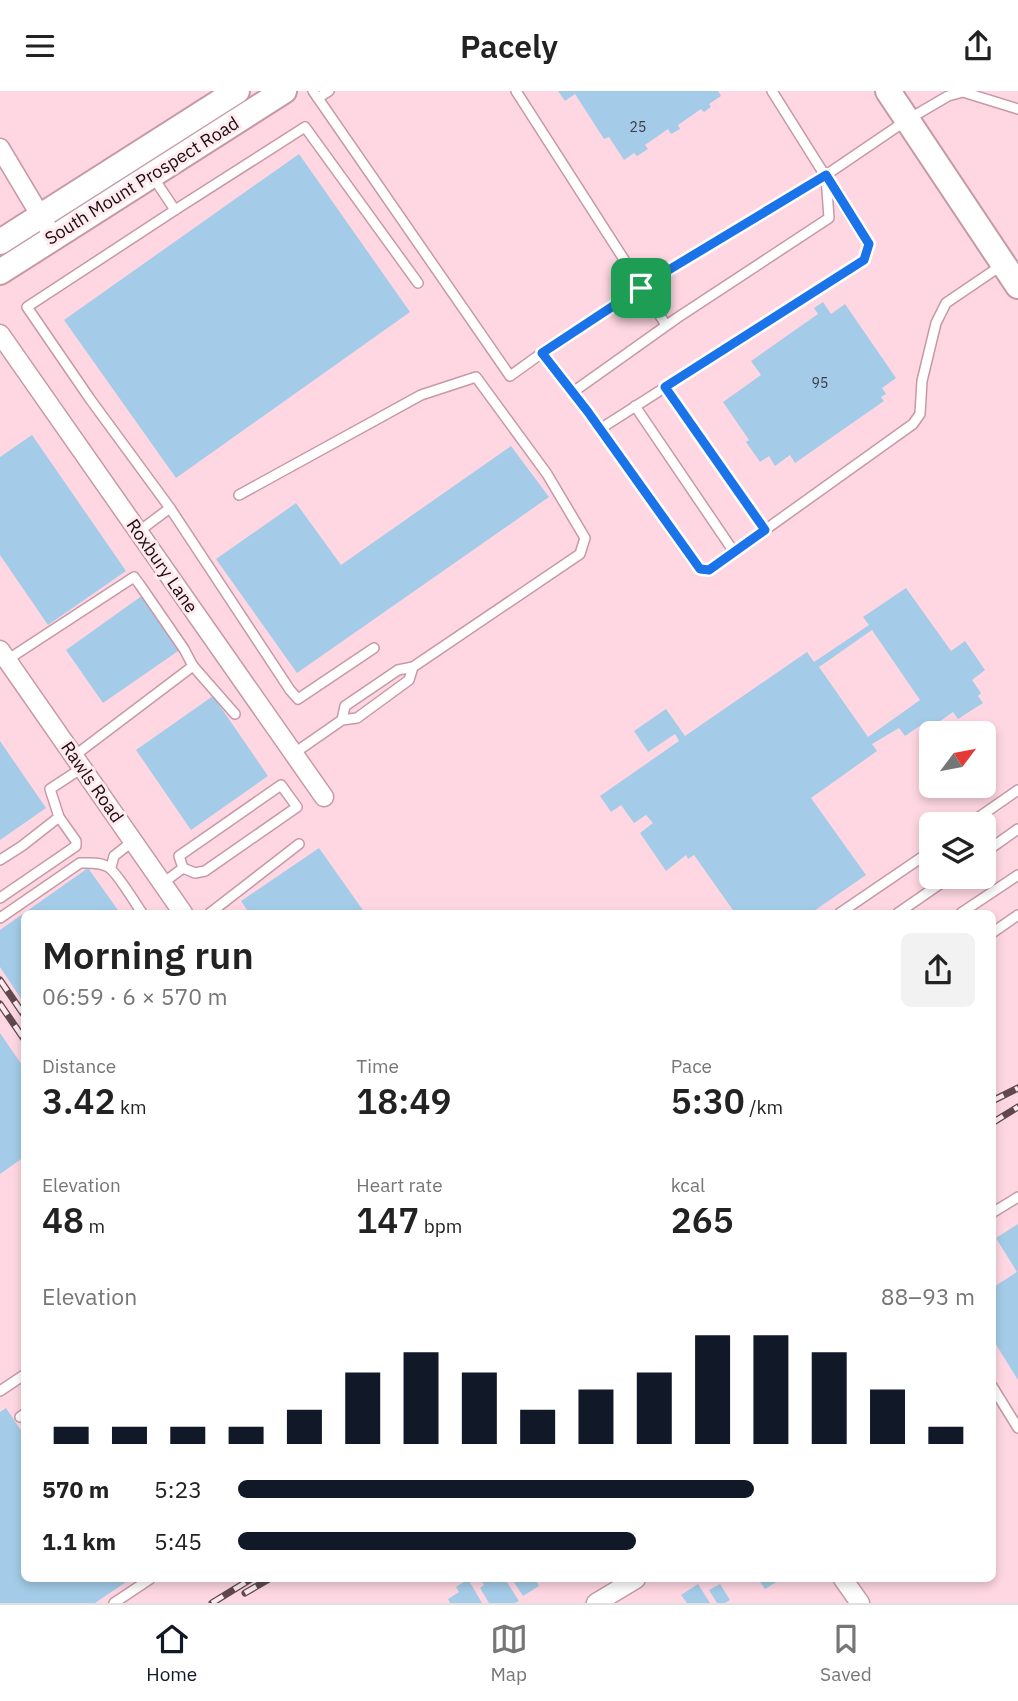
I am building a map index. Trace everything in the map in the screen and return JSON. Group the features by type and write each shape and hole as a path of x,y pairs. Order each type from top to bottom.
{"main road":[{"name":"South Mount Prospect Road","path":"0,242 237,91"},
{"name":"South Mount Prospect Road","path":"0,272 284,91"},
{"path":"888,91 1018,286"}],"street":[{"path":"0,148 53,237"},
{"name":"Roxbury Lane","path":"0,334 324,797"},
{"name":"Rawls Road","path":"3,655 182,910"},
{"path":"596,1603 631,1582"},
{"path":"845,1582 860,1603"}],"lane":[{"path":"329,91 316,94 510,376 641,288 826,175 907,120 948,96 962,92 1018,109"},
{"path":"516,91 666,325"},
{"path":"600,429 864,260 869,244 772,91"},
{"path":"374,648 298,699 170,508 27,307 305,127 418,283"},
{"path":"152,175 175,210"},
{"path":"573,393 666,325 829,218 826,175"},
{"path":"542,353 700,569 709,570 913,424 920,414 922,381 936,323 946,303 1004,264"},
{"path":"239,495 421,395 476,377 547,474 585,538 580,554 413,667 398,670 345,706 342,720"},
{"path":"665,387 765,530"},
{"path":"635,406 734,552"},
{"path":"138,532 170,508"},
{"path":"3,655 134,577 193,666 235,714"},
{"path":"0,898 76,846 76,841 59,817 50,789 78,762 193,666"},
{"path":"293,754 342,720 357,718 409,680 413,667"},
{"path":"281,785 297,807 205,871 195,873 183,868 179,856 281,785"},
{"path":"986,812 1018,790"},
{"path":"0,860 59,817"},
{"path":"996,845 1018,829"},
{"path":"110,867 114,856 133,841"},
{"path":"214,910 299,844"},
{"path":"844,910 919,859"},
{"path":"0,918 80,863 110,867 140,910"},
{"path":"163,883 183,868"},
{"path":"966,910 1018,875"},
{"path":"902,910 933,889"},
{"path":"996,930 1018,915"},
{"path":"996,1210 1018,1196"},
{"path":"0,1391 21,1377"},
{"path":"996,1392 1018,1428"},
{"path":"114,1603 146,1582"}],"building":[{"path":"558,91 718,91 721,96 709,104 711,107 704,112 701,109 678,125 680,129 671,134 668,129 645,145 648,149 637,156 634,153 624,160 609,137 604,139 575,94 565,101"},
{"path":"299,154 410,312 176,478 64,320"},
{"path":"823,302 831,314 845,304 896,378 882,388 886,394 881,397 884,401 795,463 790,455 775,466 769,456 760,462 746,442 749,440 723,402 761,375 751,361 818,314 814,308"},
{"path":"32,435 126,571 48,625 0,555 0,457"},
{"path":"511,446 549,497 297,673 216,559 296,503 341,565"},
{"path":"906,588 951,651 965,641 985,670 972,680 981,693 978,696 983,703 958,719 953,712 940,721 919,721 919,726 905,736 899,728 872,744 877,751 811,798 866,875 815,910 733,910 694,855 688,859 686,855 666,871 640,833 653,823 646,815 634,823 621,805 611,812 600,796 679,741 675,734 648,752 634,731 666,709 685,736 807,652 814,662 869,625 863,617","holes":["872,630 920,700 868,737 819,667"]},
{"path":"143,595 181,649 103,703 66,650"},
{"path":"213,696 268,776 191,830 136,750"},
{"path":"0,741 46,808 0,840"},
{"path":"319,848 363,910 247,910 241,901"},
{"path":"88,868 118,910 28,910"},
{"path":"21,915 21,998 0,967 0,930"},
{"path":"0,1033 21,1064 21,1159 0,1174"},
{"path":"1018,1224 1018,1380 996,1344 996,1285 1017,1272 996,1238"},
{"path":"6,1408 21,1430 21,1582 126,1582 95,1603 0,1603 0,1412"},
{"path":"464,1582 470,1582 482,1603 450,1603 448,1599 459,1592 456,1587"},
{"path":"482,1582 507,1582 519,1601 489,1603 480,1588 484,1585"},
{"path":"514,1582 537,1582 539,1586 523,1596"},
{"path":"760,1582 776,1582 765,1589"},
{"path":"698,1584 710,1603 687,1603 681,1595"},
{"path":"720,1584 730,1600 725,1603 717,1603 709,1590"}],"railway":[{"path":"0,980 21,1011"},
{"path":"0,1004 21,1035"},
{"path":"996,1099 1018,1088"},
{"path":"996,1121 1018,1107"},
{"path":"212,1603 246,1582"},
{"path":"245,1593 264,1582"}],"route":[{"path":"826,175 869,244 864,260 665,387 765,530 709,570 700,569 693,561 588,412 542,353 641,288 826,175"}]}
